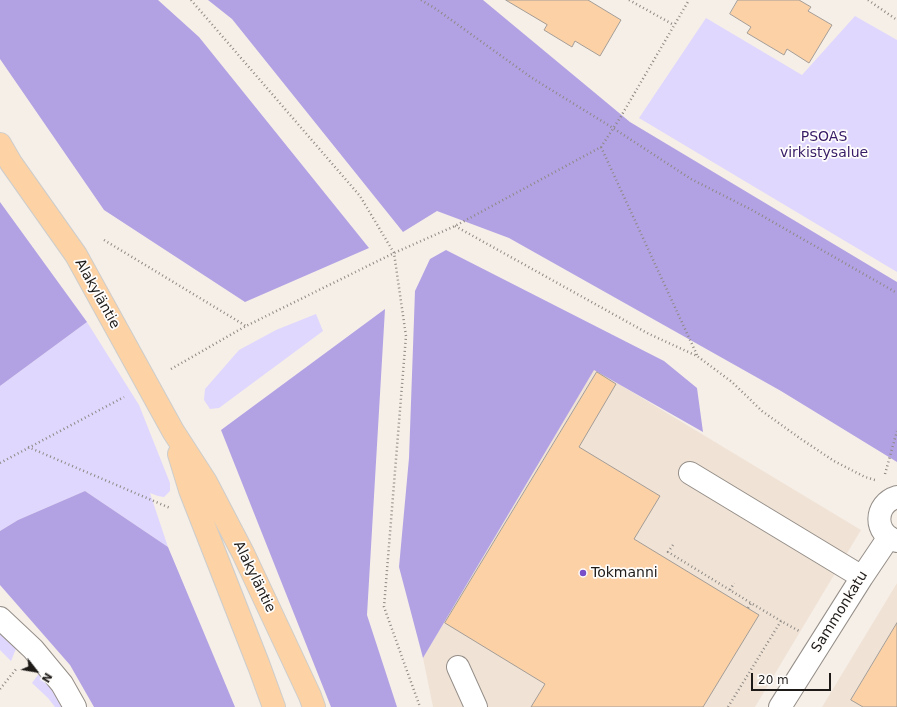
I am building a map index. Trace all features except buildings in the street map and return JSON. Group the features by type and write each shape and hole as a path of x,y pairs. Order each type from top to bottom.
{"main road":[{"name":"Alakyläntie","path":"0,144 6,158 76,255 173,431 206,482 244,553 314,707"},
{"name":"Alakyläntie","path":"173,431 190,490 274,707"}],"street":[{"path":"690,473 862,577"},
{"name":"Sammonkatu","path":"780,707 862,577 893,539 883,532 879,517 885,503 891,498 897,497"},
{"path":"0,618 33,649 62,684 75,707"},
{"path":"458,667 476,707"}],"path":[{"path":"191,0 360,196 394,253 406,336 384,607 420,707"},
{"path":"421,0 436,9 532,78 613,128 690,179 752,210 897,293"},
{"path":"629,0 674,25"},
{"path":"171,370 246,326 394,253 455,226 601,147 620,118 689,0"},
{"path":"868,0 897,20"},
{"path":"601,147 697,356"},
{"path":"455,226 649,334 697,356 732,382 762,411 801,439 834,461 865,477 877,480"},
{"path":"104,240 246,326"},
{"path":"0,462 124,397"},
{"path":"885,474 897,431"},
{"path":"28,447 171,508"},
{"path":"672,545 668,552 799,631"},
{"path":"730,590 734,583"},
{"path":"748,608 751,603"},
{"path":"728,707 781,621"}],"shaded area":[{"path":"0,0 158,0 199,37 369,248 245,302 104,210 0,59"},
{"path":"208,0 483,0 630,122 897,282 897,462 781,391 509,238 437,211 403,232 232,19"},
{"path":"0,202 87,322 0,386"},
{"path":"446,250 664,361 697,388 703,432 594,370 423,658 399,567 409,458 415,291 430,259"},
{"path":"385,309 367,615 397,707 331,707 221,430"},
{"path":"594,369 861,530 755,707 433,707 423,658"},
{"path":"85,491 168,547 235,707 94,707 70,665 0,585 0,531 18,520"},
{"path":"897,583 897,707 822,707"}],"green space":[{"name":"PSOAS virkistysalue","path":"855,16 897,40 897,272 639,118 706,18 802,75"},
{"path":"316,314 323,331 219,408 210,409 204,400 205,389 239,350 276,330"},
{"path":"87,322 139,405 170,483 170,491 164,497 150,493 168,547 85,491 18,520 0,531 0,386"},
{"path":"0,630 17,646 11,661 0,650"},
{"path":"40,672 64,707 55,707 32,683"}],"place":[{"name":"Tokmanni","path":"583,573"}]}
